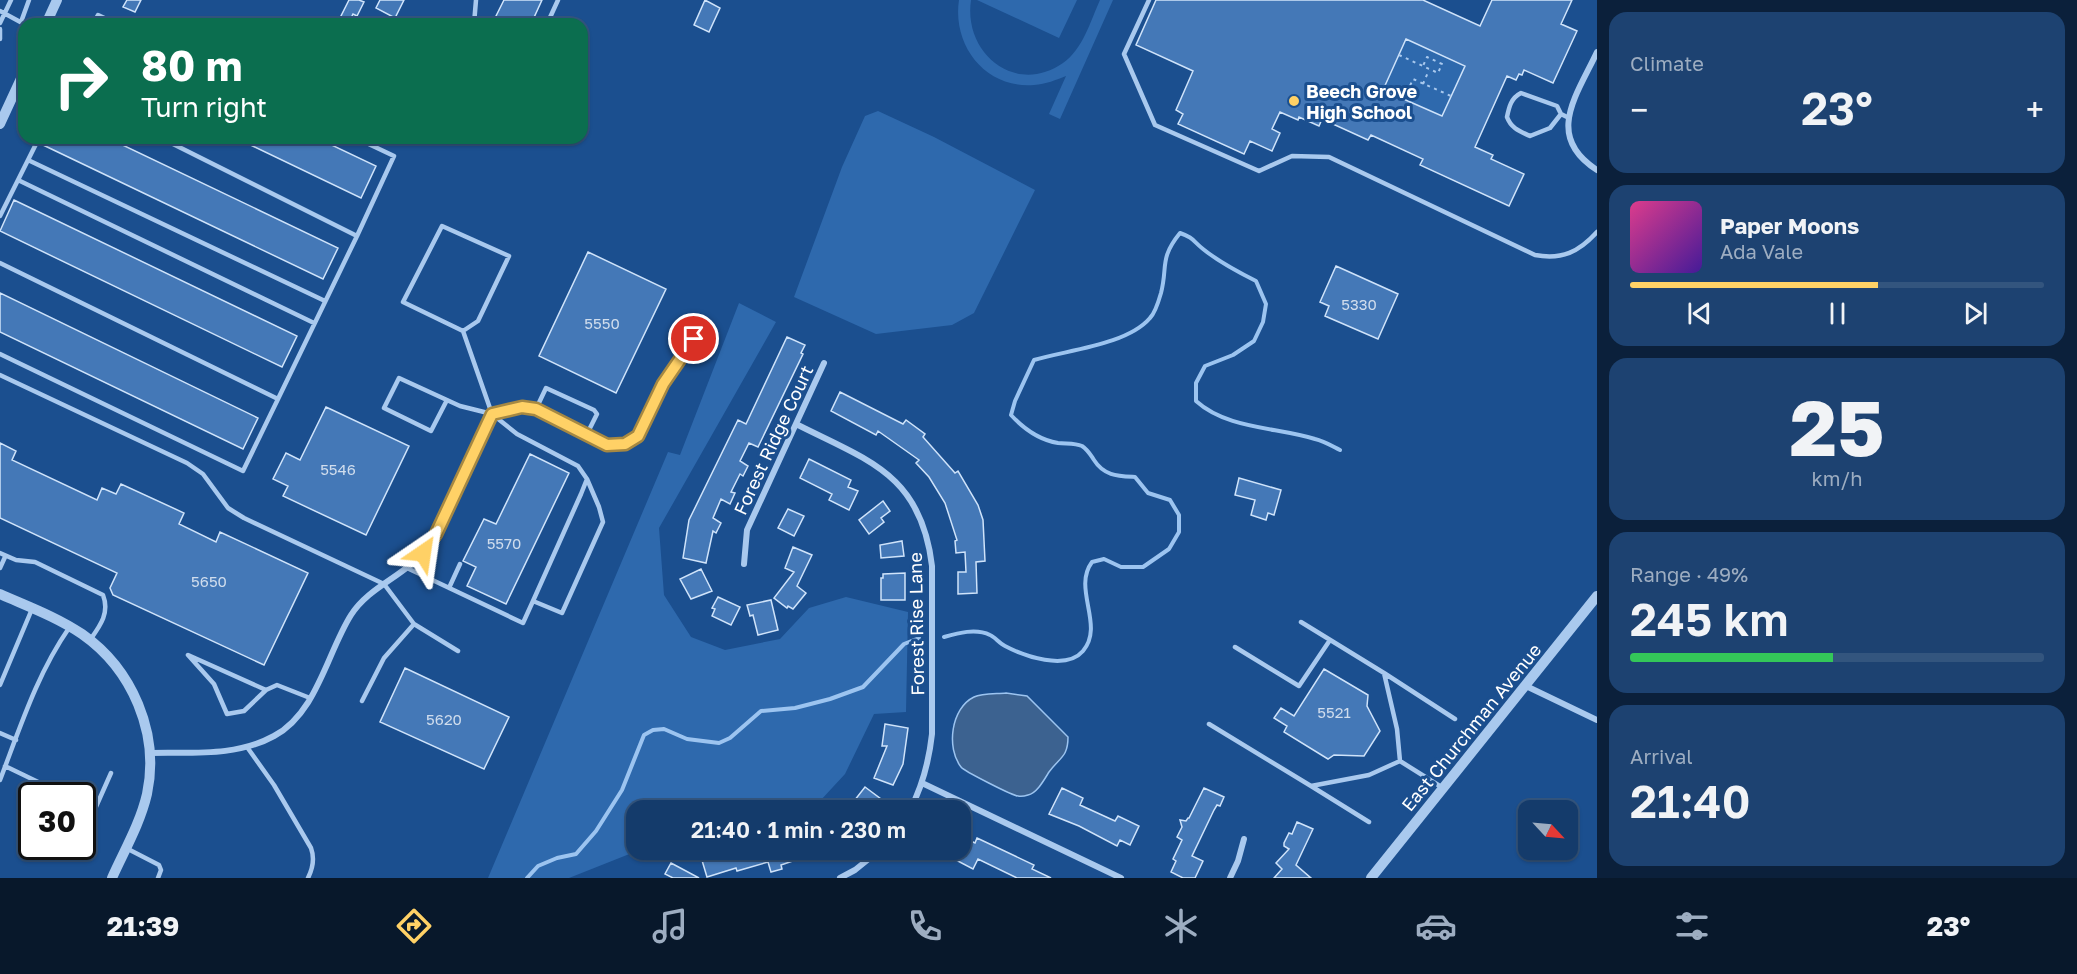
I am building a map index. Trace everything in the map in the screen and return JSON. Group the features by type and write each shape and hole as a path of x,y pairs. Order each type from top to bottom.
{"street":[{"path":"49,18 57,0"},
{"path":"1597,52 1564,115 1567,132 1575,151 1597,170"},
{"path":"0,124 18,85"},
{"name":"Forest Ridge Court","path":"744,564 747,530 824,363"},
{"path":"150,753 230,751 266,741 293,721 310,698 350,616 373,591 407,568 423,553 436,534 492,414"},
{"name":"Forest Rise Lane","path":"796,424 885,471 901,486 921,517 929,541 932,566 932,734 929,758 914,800"},
{"path":"0,594 70,627 90,640 115,664 134,693 146,726 150,753 147,794 139,820 112,878"},
{"name":"East Churchman Avenue","path":"1371,878 1597,596"},
{"path":"1526,686 1597,720"},
{"path":"922,783 1121,878"},
{"path":"1230,878 1244,839"},
{"path":"840,878 867,860"}],"lane":[{"path":"0,23 2,12 11,0"},
{"path":"24,18 29,0"},
{"path":"474,18 476,0"},
{"path":"550,18 558,0"},
{"path":"1149,0 1124,54 1155,125 1259,171 1292,156 1329,157 1535,255 1564,256 1576,251 1597,232"},
{"path":"2,12 18,21"},
{"path":"0,29 0,39"},
{"path":"1521,93 1557,106 1564,115 1550,128 1530,136 1518,131 1509,123 1507,117 1512,100 1521,93"},
{"path":"0,216 36,144"},
{"path":"173,144 357,236"},
{"path":"0,354 243,471 394,156 369,144"},
{"path":"28,160 325,301"},
{"path":"18,180 314,323"},
{"path":"463,331 478,321 509,256 442,226 403,302 463,331 492,414"},
{"path":"0,263 278,399"},
{"path":"492,414 522,407 536,409 611,446 632,441 638,436 663,384 694,339"},
{"path":"0,375 187,463 203,474 228,508 244,518 384,584 414,624 458,651"},
{"path":"447,400 431,431 384,408 399,378 447,400 460,406 492,414 517,434 578,466 587,479 599,507 603,522 562,613 533,601"},
{"path":"536,409 546,388 594,410 597,414 588,434"},
{"path":"407,568 523,622 587,479"},
{"path":"0,553 5,557 35,562 103,595 106,607 102,623 90,640"},
{"path":"0,568 5,557"},
{"path":"449,588 460,564"},
{"path":"0,685 32,609"},
{"path":"1301,622 1455,719"},
{"path":"362,701 384,658 414,624"},
{"path":"0,780 38,681 52,653 70,627"},
{"path":"1235,647 1299,686 1330,640"},
{"path":"266,690 188,655 214,684 227,714 244,711 266,690 277,685 310,698"},
{"path":"1384,673 1397,729 1400,761"},
{"path":"1209,724 1370,822"},
{"path":"0,733 16,740"},
{"path":"247,747 274,785 311,849 314,861 308,878"},
{"path":"1311,786 1369,775 1400,761"},
{"path":"1400,761 1443,788"},
{"path":"6,766 39,782"},
{"path":"96,807 111,773"},
{"path":"126,848 159,865 161,870 158,878"}],"path":[{"path":"1399,55 1438,73 1442,64 1427,57 1424,66"},
{"path":"1423,84 1430,69"},
{"path":"1404,99 1413,79 1451,96"}],"shaded area":[{"path":"959,0 971,0 971,20 975,37 984,52 996,64 1011,72 1028,75 1045,72 1070,57 1085,34 1100,0 1113,0 1060,119 1049,114 1066,76 1034,85 1001,80 987,72 967,48 961,33 958,17"},
{"path":"977,0 1077,0 1059,38"},
{"path":"1406,39 1465,66 1442,116 1383,90"},
{"path":"878,111 934,137 1035,190 974,313 952,325 876,334 794,297 842,167 865,116"},
{"path":"739,303 776,322 659,528 664,595 691,637 725,650 780,639 809,608 846,597 908,612 906,712 874,714 845,774 821,800 626,800 626,855 569,878 488,878 668,452 680,455"},
{"path":"1006,693 1027,696 1068,737 1067,749 1063,756 1037,789 1023,796 1007,792 964,769 956,759 953,750 953,729 960,710 966,702 985,694"}],"building":[{"path":"127,0 141,0 135,12 123,7"},
{"path":"349,0 364,2 357,16 353,14 351,18 340,18"},
{"path":"380,0 404,0 395,18 376,8"},
{"path":"504,0 542,0 534,18 495,18"},
{"path":"705,0 720,8 709,32 694,25"},
{"name":"Beech Grove High School","path":"1156,0 1423,0 1480,26 1492,0 1572,0 1561,24 1577,31 1553,83 1524,70 1516,80 1507,76 1475,147 1493,155 1491,159 1524,174 1509,206 1420,165 1423,159 1371,135 1368,140 1322,119 1319,126 1280,112 1272,129 1280,133 1272,151 1250,141 1244,154 1178,124 1183,114 1176,110 1193,71 1136,45","holes":["1406,39 1465,66 1442,116 1383,90"]},
{"path":"41,144 121,144 338,248 323,279"},
{"path":"248,144 330,144 376,166 361,198"},
{"path":"14,200 297,336 282,367 0,231"},
{"path":"588,252 666,289 616,393 539,356"},
{"path":"1336,266 1398,294 1378,339 1325,316 1329,306 1320,302"},
{"path":"0,293 258,418 243,449 0,332"},
{"path":"787,337 805,345 801,353 803,354 758,447 749,443 740,461 748,466 743,476 740,474 731,492 735,493 730,504 721,499 713,518 721,523 716,533 713,531 706,563 683,558 689,520 738,420 746,424"},
{"path":"840,392 903,424 906,420 925,434 923,437 955,473 958,471 978,505 983,520 985,561 976,562 977,593 958,594 958,572 966,572 965,552 956,553 955,541 957,540 945,503 929,477 916,463 919,460 878,431 876,435 831,411"},
{"path":"326,407 409,446 366,535 283,496 288,486 273,479 286,453 300,460"},
{"path":"0,443 16,451 12,460 97,500 102,488 116,494 121,484 184,513 179,524 216,542 220,532 308,573 264,665 113,595 110,588 117,573 0,518"},
{"path":"530,454 569,473 506,604 467,586 476,567 463,561 484,519 496,524"},
{"path":"809,459 851,480 848,487 858,491 849,510 829,500 832,494 800,478"},
{"path":"1239,478 1281,490 1274,515 1268,513 1266,520 1251,515 1255,500 1235,495"},
{"path":"883,501 890,511 881,518 884,522 869,534 859,520"},
{"path":"788,509 804,516 794,536 778,528"},
{"path":"902,541 904,556 881,558 880,545"},
{"path":"793,547 812,555 797,586 806,593 793,609 788,606 787,608 774,598 794,572 785,568"},
{"path":"701,569 712,591 691,599 680,579"},
{"path":"905,573 905,600 881,600 883,574"},
{"path":"718,597 740,607 731,625 712,616 715,609 712,608"},
{"path":"771,600 778,630 758,635 753,615 750,616 747,605"},
{"path":"405,668 509,717 484,769 380,722"},
{"path":"1324,669 1368,695 1367,706 1380,731 1364,756 1334,755 1328,759 1284,732 1287,726 1274,718 1281,708 1294,716"},
{"path":"885,724 908,728 903,764 893,785 874,778 887,746 882,746"},
{"path":"865,787 882,800 855,800"},
{"path":"1062,788 1083,798 1080,805 1115,821 1118,816 1139,826 1130,845 1120,840 1117,846 1079,826 1049,814"},
{"path":"1204,788 1224,797 1220,806 1217,805 1214,810 1192,856 1203,861 1195,878 1183,878 1171,872 1176,861 1173,859 1182,840 1177,837 1182,827 1180,820 1186,821 1189,818"},
{"path":"1297,822 1313,829 1296,865 1311,878 1274,878 1282,869 1276,863 1289,849 1284,846 1284,843 1289,833 1292,834"},
{"path":"977,838 1034,865 1032,869 1051,878 1017,878 978,859 973,869 956,860 971,860 971,841 975,843"},
{"path":"702,860 796,860 781,865 782,869 771,872 768,862 737,871 736,868 707,877"},
{"path":"671,863 699,878 673,878 665,874"}],"waterway":[{"path":"944,637 979,632 992,636 1013,650 1045,660 1056,661 1076,657 1089,641 1091,630 1085,584 1092,562 1104,559 1121,567 1143,567 1169,549 1179,532 1179,515 1170,500 1148,493 1135,477 1117,475 1102,469 1082,446 1058,443 1038,436 1026,429 1011,415 1034,360 1112,341 1127,335 1150,318 1161,293 1169,250 1180,233 1191,238 1222,262 1256,281 1266,304 1263,322 1254,341 1233,355 1205,366 1196,383 1196,401 1222,417 1318,440 1340,450"},
{"path":"527,878 538,866 557,858 576,854 596,831 622,790 644,735 653,730 664,729 687,739 719,743 730,738 761,711 795,708 863,687 904,644 919,638"}],"place":[{"name":"Beech Grove High School","path":"1294,101"}],"route":[{"path":"423,553 436,534 492,414 522,407 536,409 607,445 625,444 638,436 663,384 694,339"}]}
